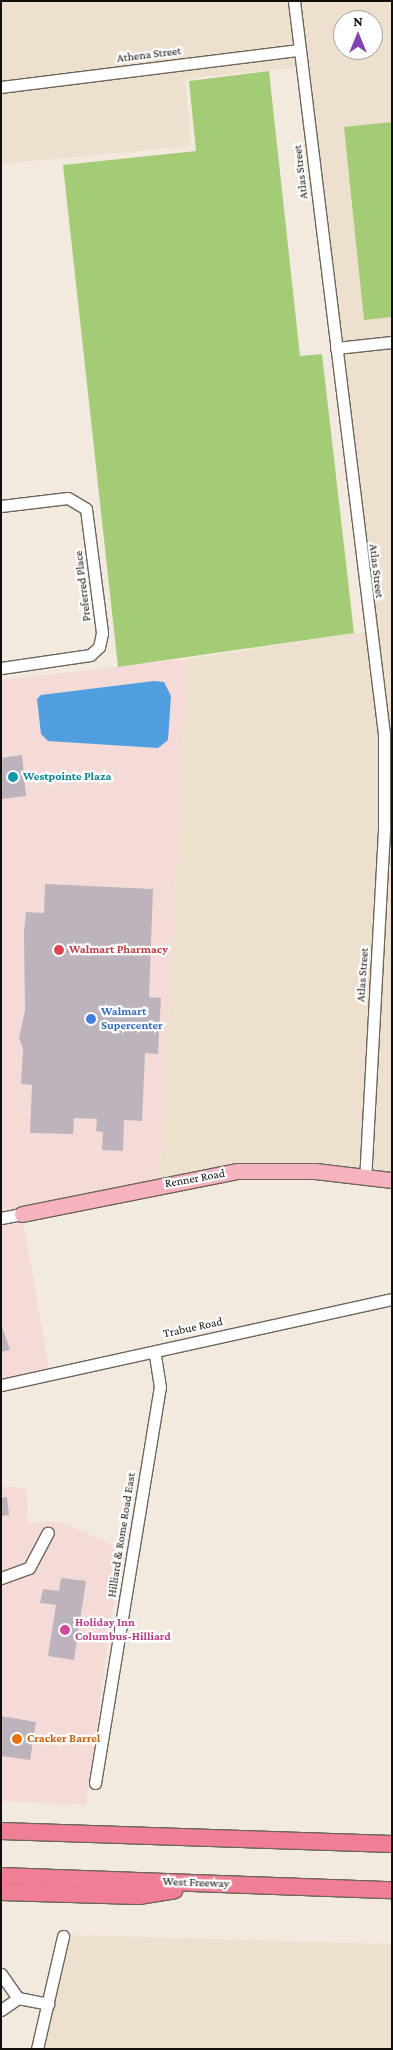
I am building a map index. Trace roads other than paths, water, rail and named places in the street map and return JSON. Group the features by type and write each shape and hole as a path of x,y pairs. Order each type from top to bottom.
{"highway":[{"path":"1,1831 392,1844"},
{"path":"1,1840 392,1852"},
{"name":"West Freeway","path":"1,1876 392,1890"},
{"path":"1,1892 139,1896 209,1884"}],"main road":[{"name":"Renner Road","path":"22,1214 238,1171 365,1176 392,1180"}],"street":[{"name":"Atlas Street","path":"294,1 336,348 388,746 365,1176"},
{"name":"Athena Street","path":"1,87 300,50"},
{"path":"336,348 392,342"},
{"name":"Preferred Place","path":"1,506 68,498 86,509 102,633 99,647 90,655 1,668"},
{"name":"Renner Road","path":"1,1218 22,1214"},
{"name":"Trabue Road","path":"1,1385 392,1299"},
{"name":"Hilliard & Rome Road East","path":"95,1783 160,1387 154,1351"},
{"path":"1,1578 28,1568 48,1533"},
{"path":"37,2049 63,1936"},
{"path":"1,1974 18,1998 48,2004"},
{"path":"1,2010 18,1998"}],"water":[{"path":"154,681 164,682 171,696 168,740 158,748 48,741 41,734 37,699 41,695"}],"place":[{"name":"Westpointe Plaza","path":"13,777"},
{"name":"Walmart Pharmacy","path":"59,950"},
{"name":"Walmart Supercenter","path":"91,1019"},
{"name":"Holiday Inn Columbus-Hilliard","path":"65,1630"},
{"name":"Cracker Barrel","path":"17,1739"}]}
